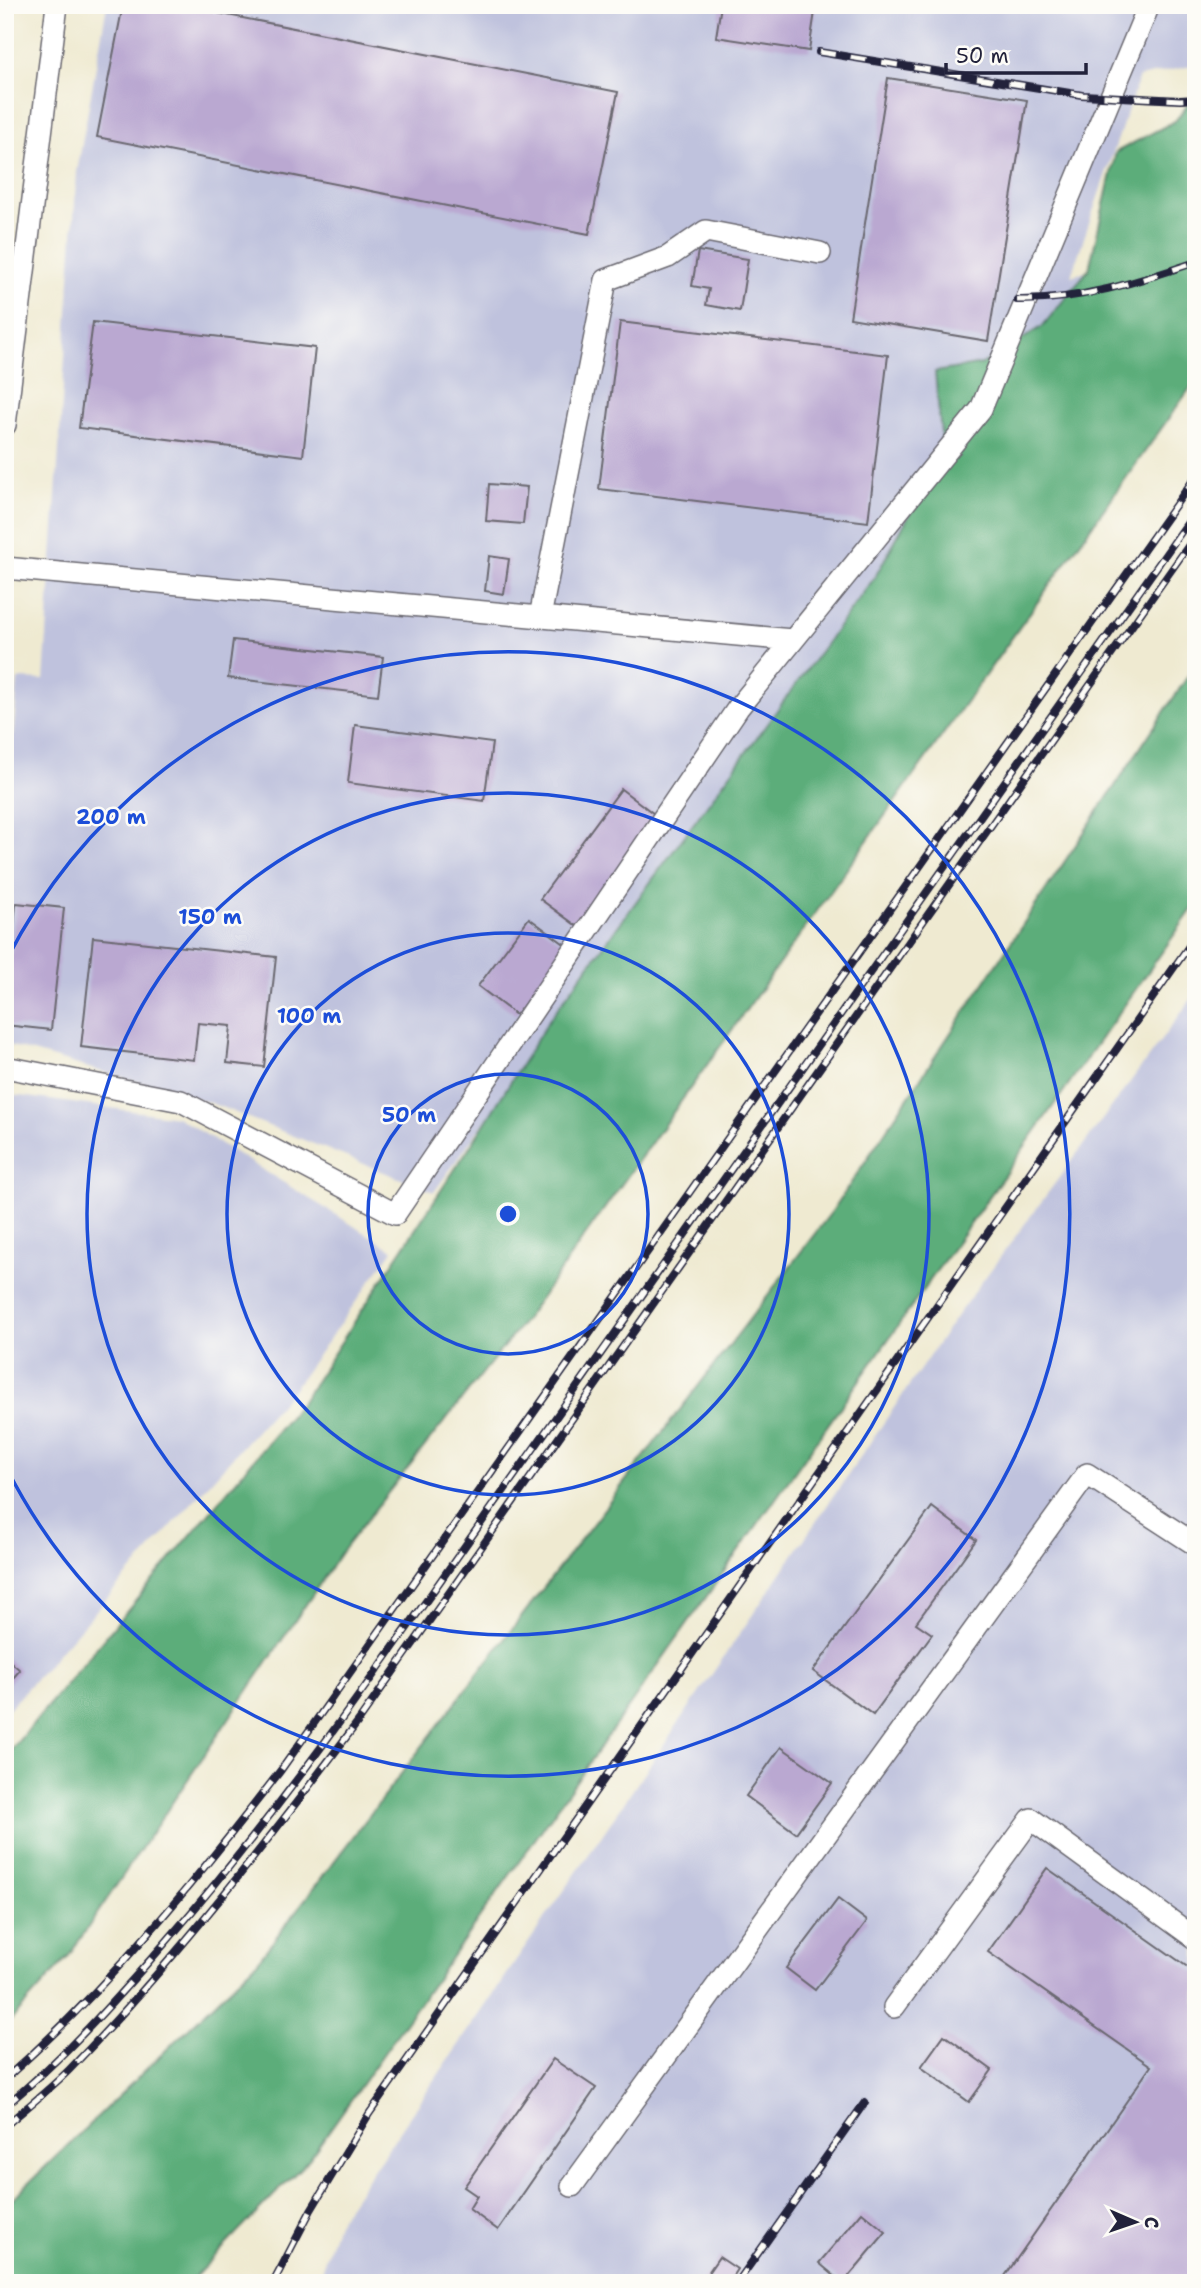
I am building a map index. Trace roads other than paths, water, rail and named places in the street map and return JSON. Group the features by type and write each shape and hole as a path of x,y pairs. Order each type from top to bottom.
{"street":[{"path":"5,425 57,5"},
{"path":"5,1067 181,1101 395,1214 737,708 981,409 1149,5"},
{"path":"540,617 606,280 667,257 706,231 820,253"},
{"path":"5,568 792,640"},
{"path":"572,2186 1087,1474 1196,1545"},
{"path":"894,2007 1031,1819 1196,1939"}],"railway":[{"path":"819,52 1082,95 1196,99"},
{"path":"1017,300 1085,294 1196,262"},
{"path":"5,2079 44,2044 150,1931 217,1852 281,1770 1196,476"},
{"path":"5,2106 69,2048 128,1985 214,1885 305,1769 1196,511"},
{"path":"5,2126 69,2070 146,1986 255,1855 360,1719 1196,535"},
{"path":"273,2283 311,2210 369,2114 1196,936"},
{"path":"737,2283 865,2102"}]}
